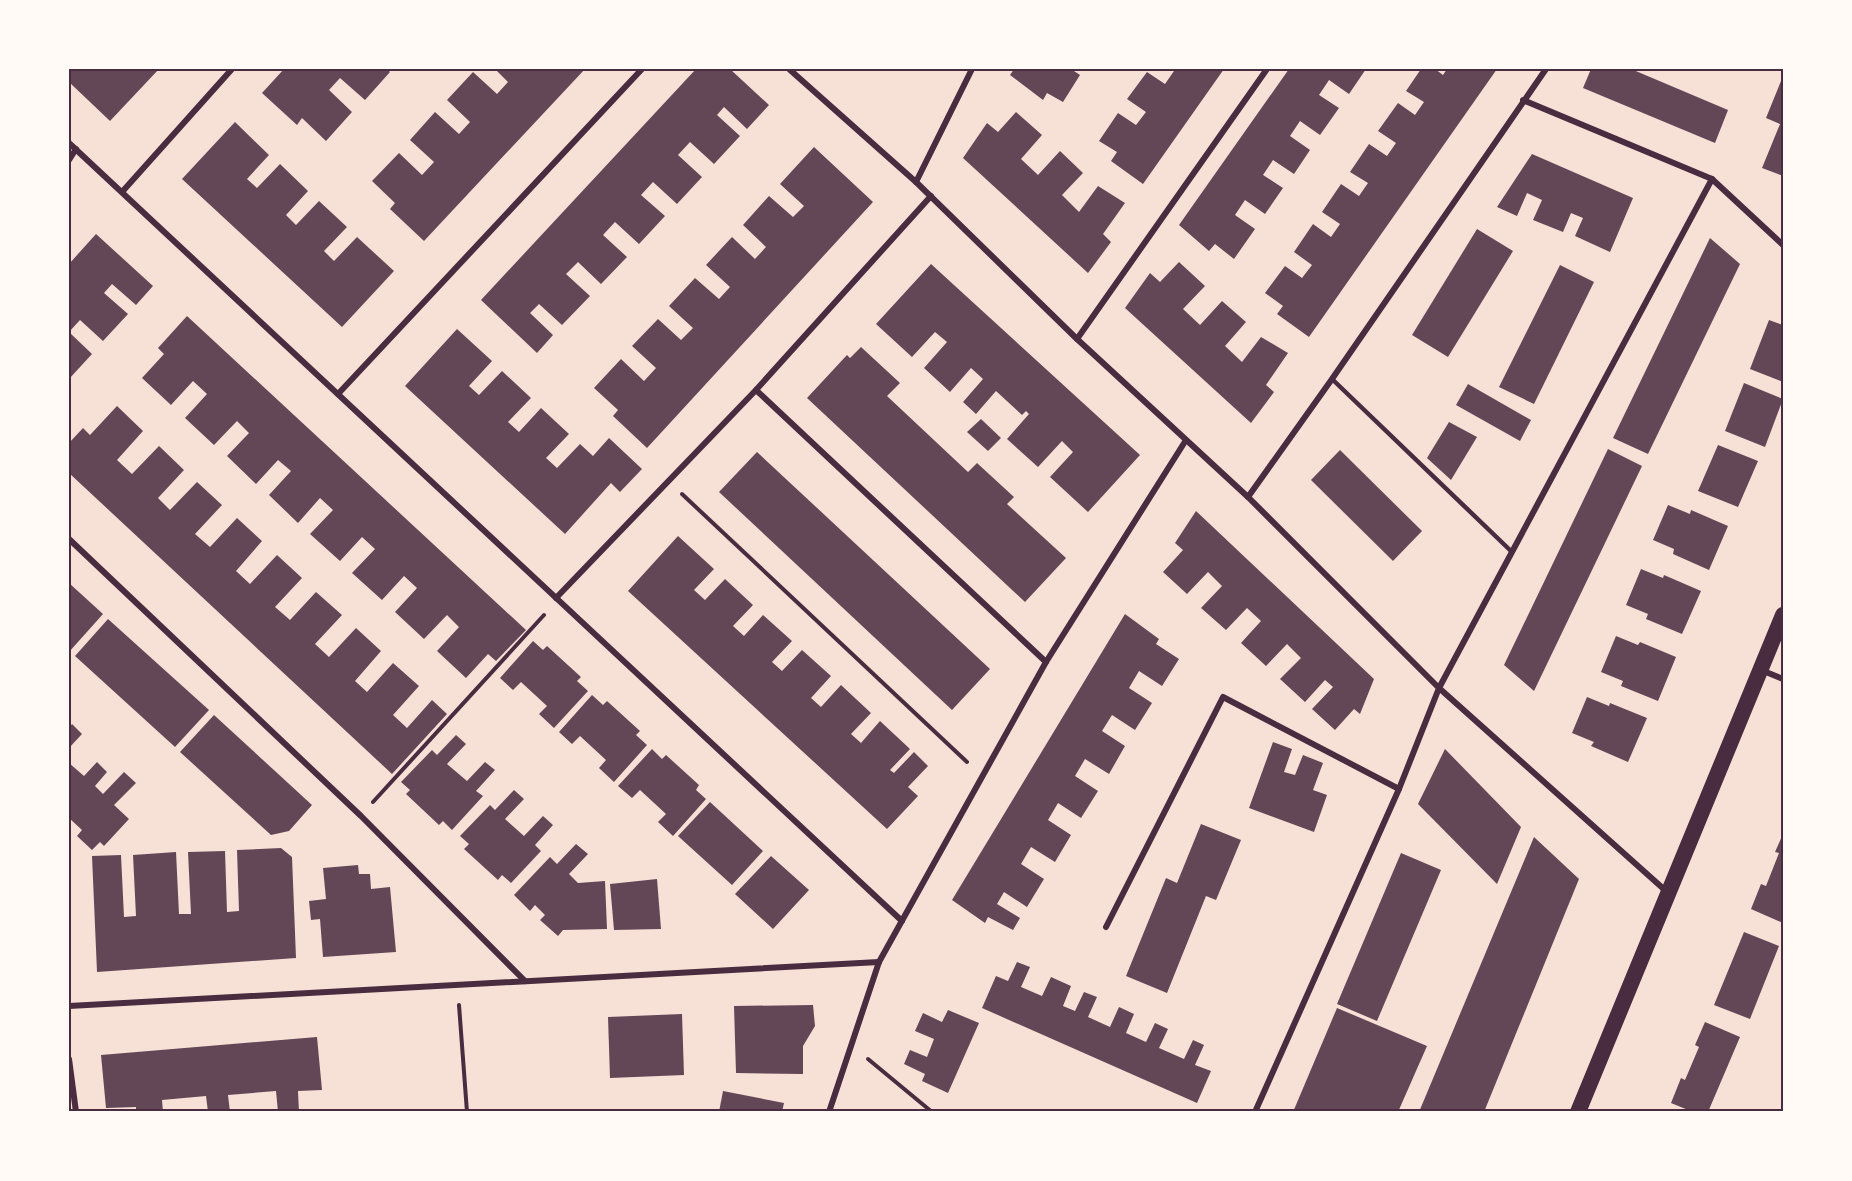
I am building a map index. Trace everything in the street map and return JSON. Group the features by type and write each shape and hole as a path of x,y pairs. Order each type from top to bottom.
{"highway":[{"path":"1578,1112 1783,615"}],"street":[{"path":"122,192 232,69"},
{"path":"338,394 642,69"},
{"path":"789,69 916,182 1077,339 1248,497 1439,688 1667,892"},
{"path":"916,182 972,69"},
{"path":"1077,339 1267,69"},
{"path":"1248,497 1546,69"},
{"path":"1523,100 1712,179 1783,245"},
{"path":"69,143 902,921"},
{"path":"69,160 76,150"},
{"path":"1256,1112 1398,789 1439,688 1712,179"},
{"path":"556,599 756,390 931,196"},
{"path":"756,390 1046,662"},
{"path":"829,1112 879,962 1046,662 1186,440"},
{"path":"69,539 361,816 525,981"},
{"path":"1760,669 1783,679"},
{"path":"1106,927 1223,697 1398,789"},
{"path":"69,1006 879,962"},
{"path":"69,1059 76,1112"}],"lane":[{"path":"1332,379 1512,552"}],"path":[{"path":"668,481 982,777"},
{"path":"361,816 556,599"},
{"path":"458,985 467,1112"},
{"path":"851,1045 933,1112"}],"building":[{"path":"69,69 159,69 110,121 69,82"},
{"path":"284,69 387,69 390,72 365,100 340,78 329,90 352,112 326,141 302,118 297,125 262,93"},
{"path":"495,69 585,69 424,241 390,209 395,203 372,181 399,153 422,175 434,162 410,140 435,112 459,134 470,122 447,100 473,72 497,94 508,82"},
{"path":"696,69 730,69 769,105 747,129 724,107 717,115 740,136 714,164 690,142 678,155 702,177 677,204 653,182 641,195 665,216 639,244 615,222 603,235 627,257 601,284 578,262 566,274 590,296 562,325 539,304 530,313 553,335 537,353 481,300"},
{"path":"1014,69 1071,69 1080,75 1063,102 1047,93 1043,100 1010,75"},
{"path":"1171,69 1224,69 1143,184 1111,161 1117,152 1099,141 1118,113 1136,125 1146,112 1127,99 1147,72 1165,84 1174,71"},
{"path":"1289,69 1366,69 1349,94 1329,80 1319,95 1339,108 1320,135 1300,121 1290,136 1310,150 1294,174 1273,160 1263,175 1283,188 1265,214 1245,200 1235,215 1255,229 1234,259 1215,244 1209,251 1179,225"},
{"path":"1421,69 1435,69 1443,75 1447,69 1497,69 1309,337 1277,314 1283,306 1265,293 1285,266 1302,278 1312,265 1294,252 1313,224 1331,237 1340,224 1322,212 1341,184 1359,196 1368,183 1350,172 1369,144 1387,156 1396,143 1378,131 1398,103 1415,115 1424,102 1406,91"},
{"path":"1591,69 1631,69 1728,110 1715,143 1583,88"},
{"path":"1783,76 1783,176 1762,168 1780,124 1766,118"},
{"path":"1016,112 1042,135 1021,159 1038,175 1060,151 1083,173 1062,195 1079,212 1098,186 1125,203 1103,234 1111,242 1088,273 963,158 987,123 998,132"},
{"path":"235,122 269,155 247,179 257,188 280,164 308,191 286,215 296,225 319,201 347,227 324,251 334,261 357,237 394,271 342,327 182,179"},
{"path":"814,147 873,202 647,448 613,416 618,410 594,388 621,359 644,381 656,368 632,346 658,319 681,340 693,328 669,306 695,278 719,299 730,287 706,265 732,237 755,259 766,247 743,225 769,196 793,217 804,206 780,184"},
{"path":"1532,154 1633,198 1610,252 1575,236 1583,218 1571,213 1563,232 1533,220 1542,200 1527,193 1517,216 1497,207"},
{"path":"1477,229 1513,251 1448,357 1412,335"},
{"path":"96,234 153,286 136,305 112,284 104,293 128,314 103,341 80,320 69,332 69,264"},
{"path":"1710,238 1740,264 1648,454 1613,438"},
{"path":"1179,262 1205,286 1183,309 1200,325 1222,301 1246,322 1225,346 1242,362 1261,337 1288,353 1266,385 1274,392 1251,423 1125,308 1150,273 1160,282"},
{"path":"931,264 1140,455 1088,512 1050,477 1073,452 1062,441 1038,467 1007,439 1029,414 1026,411 1022,415 996,391 976,414 963,402 983,379 971,368 950,392 924,368 947,342 935,332 912,357 876,324"},
{"path":"1560,265 1594,282 1534,404 1499,387"},
{"path":"187,316 526,630 496,661 488,654 466,678 437,651 459,627 447,615 424,639 395,612 417,588 404,576 382,600 352,573 375,549 362,537 340,561 310,534 333,510 320,498 298,523 269,495 291,471 278,460 256,484 227,456 249,433 237,421 214,445 185,418 207,394 193,381 171,405 142,378 164,354 158,348"},
{"path":"1769,320 1783,325 1783,382 1750,369"},
{"path":"457,329 492,361 469,386 479,395 502,371 531,398 508,422 519,432 541,408 569,434 546,458 557,468 580,444 593,456 609,438 642,469 620,492 611,483 565,534 405,386"},
{"path":"69,332 92,354 69,379"},
{"path":"861,347 900,383 887,396 968,472 977,463 1014,497 1007,504 1066,558 1025,602 807,398 847,355 850,358"},
{"path":"1744,383 1783,399 1765,447 1725,431"},
{"path":"1468,384 1531,420 1520,441 1456,405"},
{"path":"117,406 143,431 117,460 132,474 159,446 184,470 158,498 170,510 197,482 222,505 195,534 210,547 237,518 262,541 236,571 250,584 277,555 302,578 275,607 290,620 316,592 342,615 315,644 329,657 356,628 381,651 355,681 367,692 393,663 419,686 393,715 407,728 432,700 447,714 392,774 69,473 69,443 83,428 90,435"},
{"path":"981,419 1001,438 988,451 967,432"},
{"path":"1449,422 1477,437 1451,480 1427,458"},
{"path":"1718,445 1758,461 1738,507 1698,491"},
{"path":"1608,449 1642,466 1534,691 1504,665"},
{"path":"1340,450 1422,531 1393,561 1311,480"},
{"path":"757,452 990,669 952,710 719,492"},
{"path":"1668,505 1690,514 1691,510 1728,526 1709,570 1673,554 1674,549 1653,540"},
{"path":"1196,511 1374,679 1360,714 1354,709 1335,730 1312,709 1333,687 1325,680 1305,702 1280,679 1301,658 1287,644 1266,666 1241,643 1261,621 1247,608 1226,630 1201,608 1222,586 1208,572 1187,594 1163,572 1183,550 1175,543"},
{"path":"678,536 714,569 694,590 705,600 725,579 753,605 733,626 744,636 763,615 792,641 772,662 782,671 802,650 831,676 811,698 821,707 841,685 871,713 851,734 861,743 880,721 910,749 890,770 894,773 914,752 928,766 908,787 918,796 887,829 628,591"},
{"path":"1641,569 1663,578 1664,575 1701,591 1682,634 1646,619 1648,614 1626,605"},
{"path":"69,583 103,614 69,652"},
{"path":"1125,614 1159,639 1156,644 1179,659 1162,686 1139,671 1129,688 1152,703 1135,730 1112,715 1102,731 1125,746 1109,774 1085,759 1075,776 1098,791 1081,818 1058,803 1048,820 1071,835 1055,862 1031,847 1021,864 1044,879 1027,907 1004,892 997,904 1020,918 1013,930 988,917 985,923 952,900"},
{"path":"108,619 209,710 175,747 75,656"},
{"path":"1616,636 1638,645 1640,642 1676,657 1658,701 1621,686 1623,681 1601,672"},
{"path":"533,641 543,650 547,646 581,677 577,681 588,691 554,728 539,714 547,706 521,682 513,690 500,678"},
{"path":"592,695 603,705 607,701 640,731 636,735 647,745 614,782 599,768 606,760 580,736 572,744 559,732"},
{"path":"1587,697 1609,706 1610,703 1647,718 1628,762 1591,746 1594,742 1572,733"},
{"path":"214,715 312,805 289,831 271,835 180,752"},
{"path":"72,724 82,734 69,748 69,728"},
{"path":"456,735 466,744 447,764 467,781 485,762 495,770 476,791 483,796 452,830 443,821 439,825 406,794 410,790 401,782 432,750 437,755"},
{"path":"1273,742 1292,749 1284,772 1295,775 1303,755 1323,763 1313,790 1327,795 1314,832 1249,808"},
{"path":"652,749 662,759 666,755 699,785 696,790 706,799 673,836 658,822 666,814 640,790 632,798 618,786"},
{"path":"1445,749 1521,827 1497,884 1418,804"},
{"path":"97,762 107,772 95,786 103,794 124,772 136,783 114,805 129,819 104,846 100,842 92,850 77,836 82,830 69,818 69,763 84,776"},
{"path":"514,790 524,799 505,819 524,836 543,816 553,825 535,845 541,851 511,883 502,875 498,880 464,849 469,844 460,836 490,805 495,810"},
{"path":"710,802 763,851 732,885 678,836"},
{"path":"1201,824 1241,840 1216,900 1206,896 1167,993 1126,976 1166,878 1177,883"},
{"path":"1783,834 1783,923 1751,909 1761,884 1766,886 1779,853 1775,852"},
{"path":"1534,837 1579,879 1484,1112 1419,1112"},
{"path":"576,844 588,854 569,874 578,883 605,881 607,929 563,930 558,936 540,920 545,915 535,905 530,911 514,895 550,857 557,864"},
{"path":"281,848 292,857 296,958 97,972 92,856 121,855 124,917 136,916 133,855 176,852 179,914 191,914 188,852 225,851 227,912 239,911 237,850"},
{"path":"1401,853 1441,870 1377,1021 1337,1004"},
{"path":"771,856 809,890 773,929 735,894"},
{"path":"358,865 359,874 370,874 371,889 390,887 396,952 323,957 320,919 311,920 309,901 326,899 323,868"},
{"path":"657,879 661,929 614,930 610,884"},
{"path":"1744,932 1779,946 1750,1019 1714,1005"},
{"path":"1017,962 1030,967 1021,987 1042,996 1051,977 1071,986 1063,1006 1075,1011 1084,992 1097,997 1088,1017 1110,1027 1119,1007 1134,1014 1126,1033 1146,1042 1155,1023 1168,1029 1159,1048 1184,1059 1193,1040 1204,1045 1195,1065 1211,1071 1197,1103 982,1008 996,976 1008,981"},
{"path":"813,1005 815,1026 803,1046 803,1074 736,1073 734,1006"},
{"path":"1337,1008 1427,1046 1398,1112 1293,1112"},
{"path":"948,1010 979,1023 948,1093 922,1081 925,1074 904,1064 910,1050 927,1057 934,1039 915,1031 923,1013 942,1022"},
{"path":"682,1014 684,1075 610,1078 608,1017"},
{"path":"1705,1022 1740,1037 1708,1112 1693,1112 1671,1103 1681,1078 1685,1080 1699,1047 1695,1045"},
{"path":"317,1037 322,1090 298,1091 299,1112 278,1112 276,1091 228,1095 230,1112 208,1112 206,1096 162,1100 163,1112 136,1112 136,1107 106,1108 101,1055"},
{"path":"723,1091 784,1103 782,1112 719,1112"}]}
